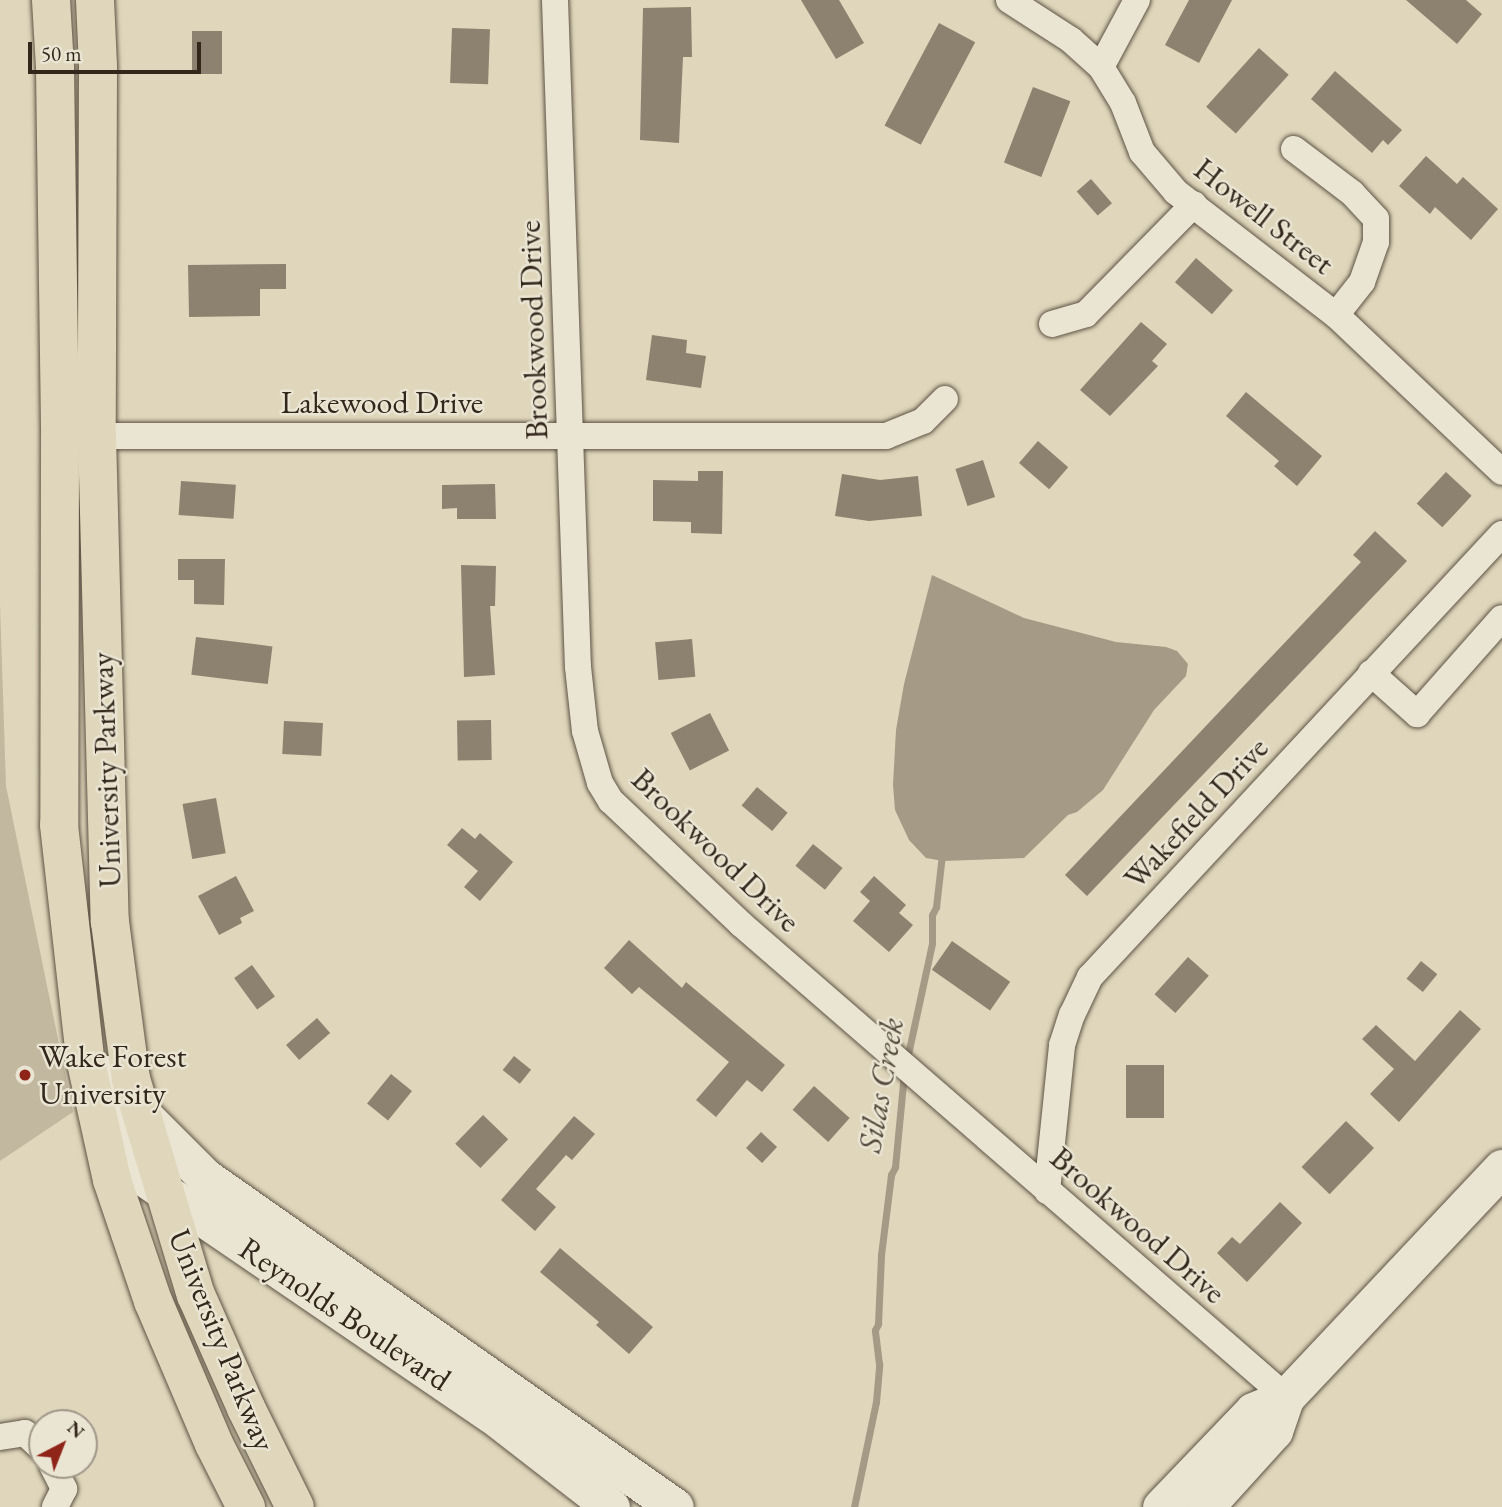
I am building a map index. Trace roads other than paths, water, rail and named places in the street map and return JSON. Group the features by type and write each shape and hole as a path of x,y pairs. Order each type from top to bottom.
{"main road":[{"name":"University Parkway","path":"51,0 110,922 131,1079 196,1295 246,1408 295,1507"},
{"name":"University Parkway","path":"95,0 98,67 59,825 75,982 85,1058 98,1124 130,1235 186,1381 246,1507"},
{"name":"Reynolds Boulevard","path":"75,982 98,1026 129,1158 140,1175 491,1414 611,1507"},
{"name":"Reynolds Boulevard","path":"141,1113 205,1177 675,1507"},
{"path":"1161,1507 1253,1411 1286,1397 1502,1168"},
{"path":"1205,1507 1274,1431 1286,1397"}],"street":[{"name":"Brookwood Drive","path":"555,0 582,705 592,763 611,802 741,924 1286,1397"},
{"name":"Howell Street","path":"1009,0 1072,40 1101,67 1123,103 1132,133 1142,152 1161,177 1336,315 1502,472"},
{"path":"1101,67 1137,0"},
{"path":"1294,149 1352,193 1376,219 1376,242 1362,282 1336,315"},
{"path":"1052,324 1086,314 1194,204"},
{"name":"Lakewood Drive","path":"78,436 886,436 923,421 945,399"},
{"name":"Wakefield Drive","path":"1047,1191 1062,1045 1072,1015 1090,977 1502,534"},
{"path":"1371,673 1417,714 1502,618"},
{"path":"0,1437 25,1433 28,1436"},
{"path":"55,1507 64,1489 59,1479"}],"waterway":[{"name":"Silas Creek","path":"907,1059 932,943 932,915 936,907 942,854"},
{"name":"Silas Creek","path":"854,1507 876,1402 879,1364 875,1330 878,1324 881,1255 891,1175 895,1167 904,1074"}],"place":[{"name":"Wake Forest University","path":"25,1075"}]}
